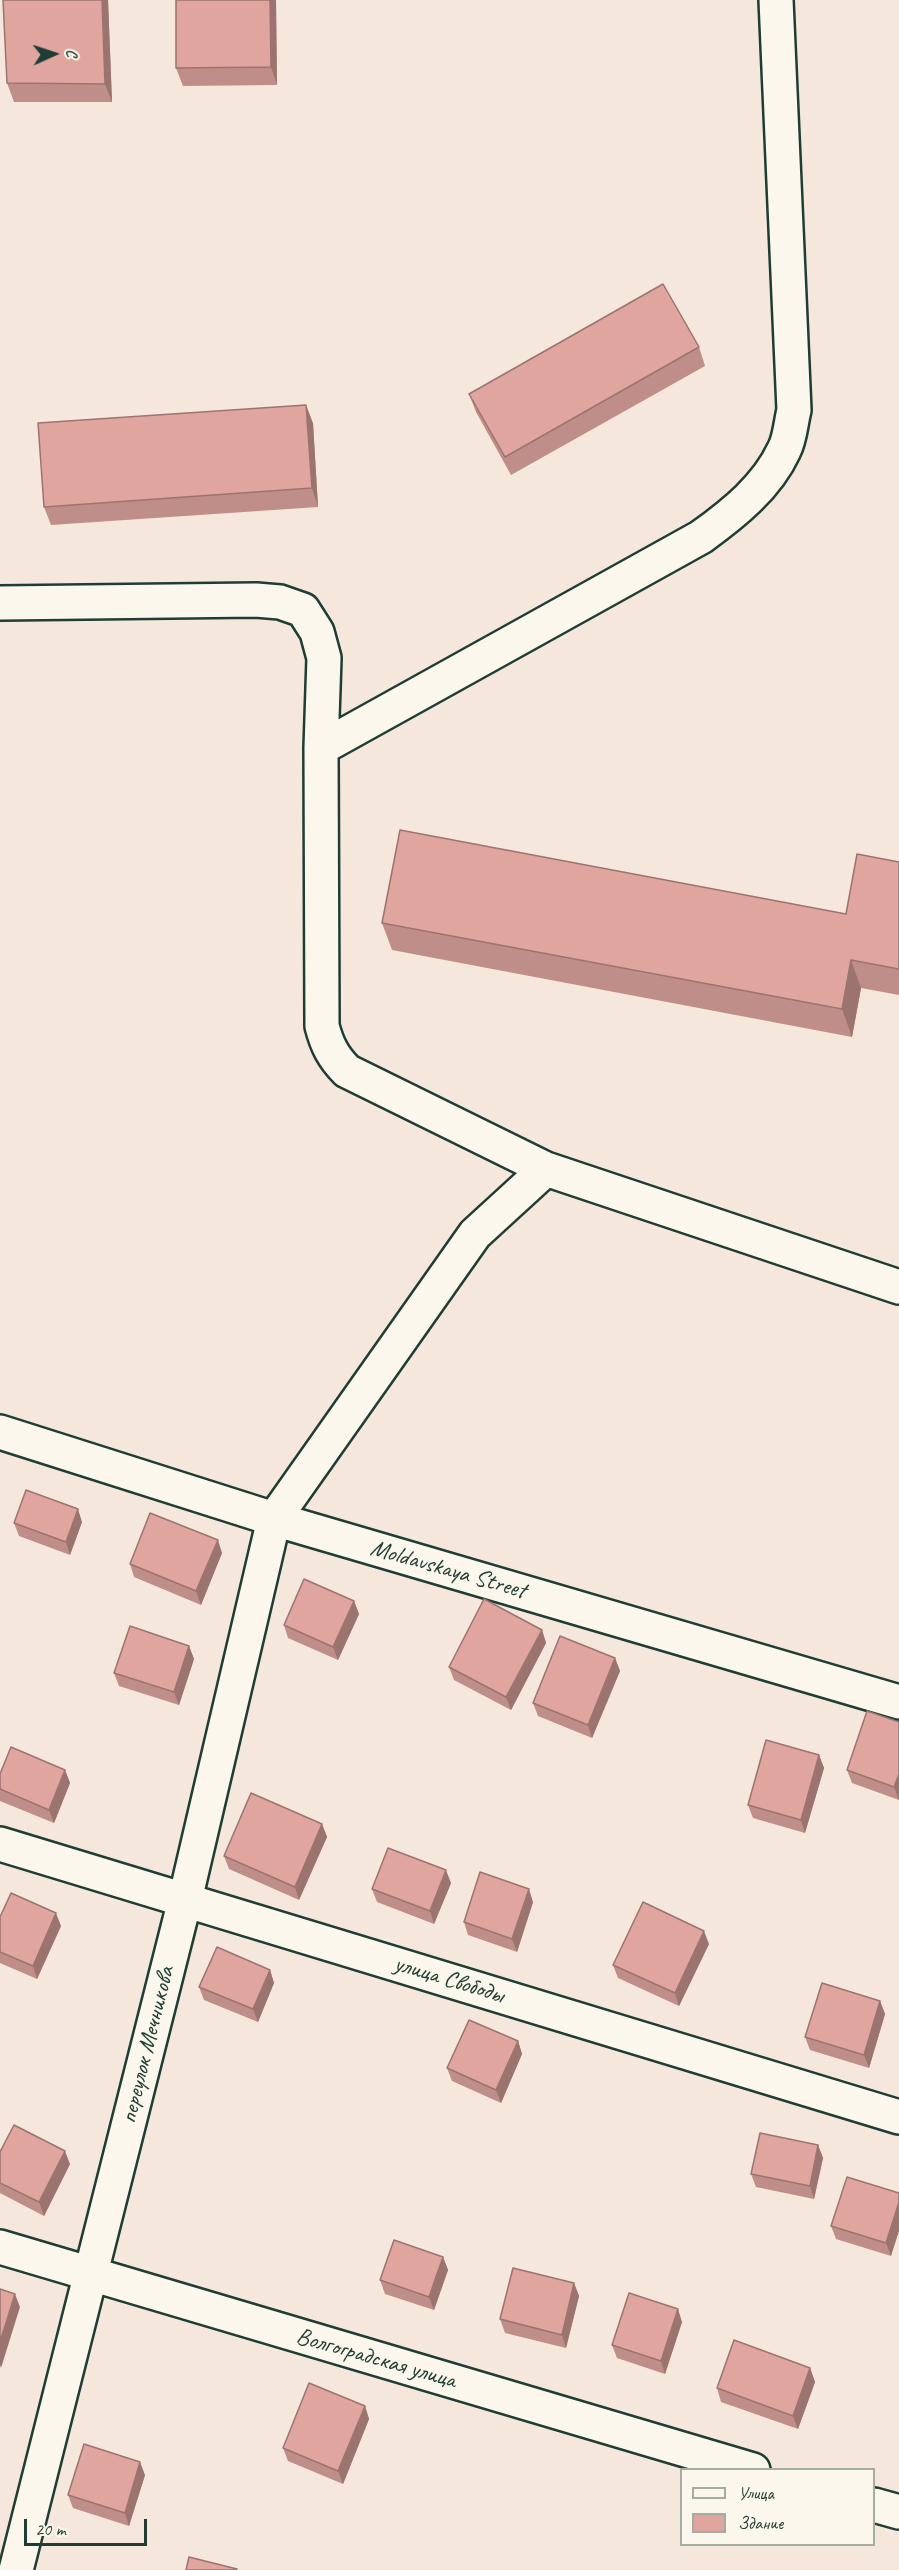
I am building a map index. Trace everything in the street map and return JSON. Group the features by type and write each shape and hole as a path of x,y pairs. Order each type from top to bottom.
{"street":[{"path":"321,747 701,537 734,514 761,485 785,450 794,410 776,0"},
{"path":"0,603 256,600 280,602 303,610 317,632 324,658 321,747 322,1026 335,1059 347,1071 546,1169 899,1287"},
{"path":"274,1520 474,1234 546,1169"},
{"name":"Moldavskaya Street","path":"0,1432 274,1520 899,1702"},
{"name":"переулок Мечникова","path":"16,2570 185,1900 274,1520"},
{"name":"улица Свободы","path":"0,1844 899,2117"},
{"name":"Волгоградская улица","path":"0,2247 90,2276 750,2468"},
{"path":"875,2506 899,2512"}],"building":[{"path":"3,0 102,0 105,84 7,83"},
{"path":"176,0 270,0 271,67 176,68"},
{"path":"663,284 699,347 505,457 469,394"},
{"path":"306,405 312,488 44,507 38,423"},
{"path":"400,830 846,914 857,854 899,862 899,969 851,960 842,1009 382,923"},
{"path":"26,1490 78,1509 66,1542 14,1523"},
{"path":"150,1513 218,1540 196,1591 130,1564"},
{"path":"304,1579 354,1601 333,1647 284,1625"},
{"path":"484,1599 542,1630 506,1697 449,1667"},
{"path":"130,1626 189,1646 174,1692 114,1673"},
{"path":"560,1636 615,1658 588,1725 533,1703"},
{"path":"867,1711 899,1722 899,1774 894,1787 847,1770"},
{"path":"766,1740 819,1755 801,1820 748,1805"},
{"path":"11,1747 65,1770 49,1810 0,1789 0,1774"},
{"path":"251,1793 322,1824 295,1887 224,1856"},
{"path":"388,1848 446,1870 430,1911 372,1889"},
{"path":"480,1872 529,1889 512,1939 464,1922"},
{"path":"11,1893 56,1913 33,1966 0,1952 0,1917"},
{"path":"643,1902 704,1931 675,1993 613,1965"},
{"path":"217,1947 270,1970 253,2009 199,1987"},
{"path":"822,1983 880,2001 864,2055 805,2037"},
{"path":"469,2020 518,2041 496,2090 447,2068"},
{"path":"14,2125 65,2151 39,2202 0,2183 0,2152"},
{"path":"760,2133 818,2145 810,2186 751,2174"},
{"path":"847,2177 899,2193 899,2202 886,2243 831,2226"},
{"path":"394,2240 443,2257 429,2297 380,2280"},
{"path":"513,2268 574,2283 562,2335 500,2319"},
{"path":"0,2289 15,2294 0,2342"},
{"path":"629,2293 678,2309 661,2361 612,2345"},
{"path":"734,2340 810,2368 793,2416 717,2388"},
{"path":"309,2383 365,2406 338,2471 283,2448"},
{"path":"84,2444 140,2462 125,2513 68,2495"},
{"path":"189,2557 237,2569 237,2570 186,2570"}]}
